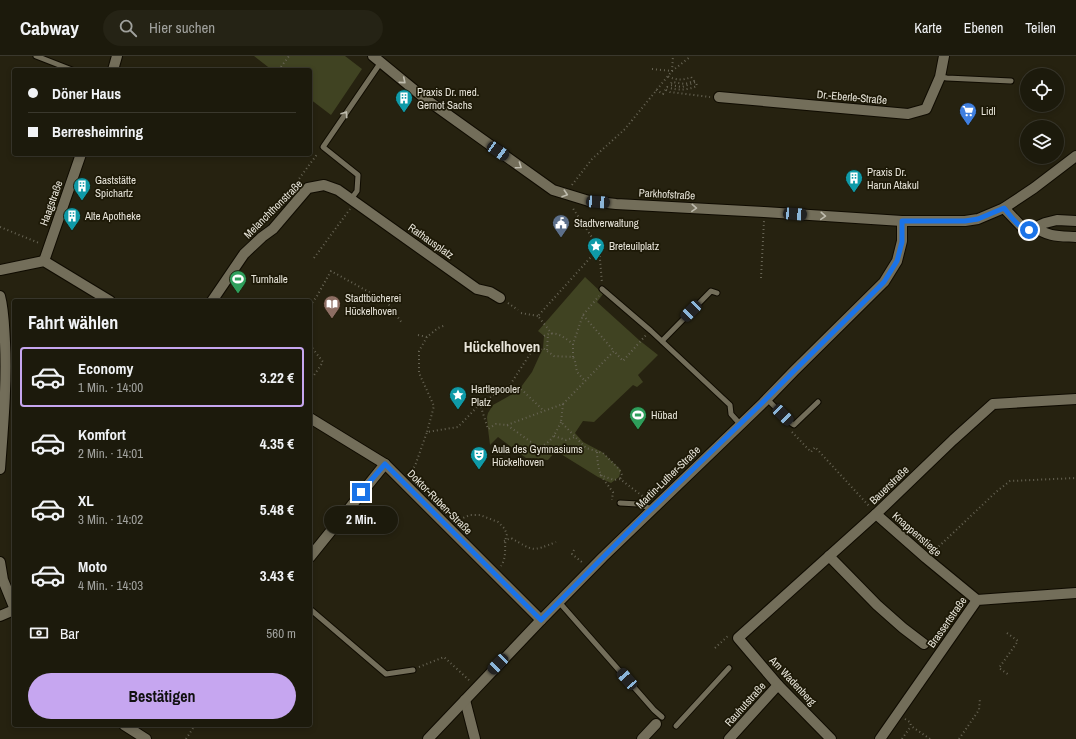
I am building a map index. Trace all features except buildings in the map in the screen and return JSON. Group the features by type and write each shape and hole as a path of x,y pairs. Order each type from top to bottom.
{"street":[{"path":"114,68 118,56"},
{"name":"Parkhofstraße","path":"373,56 383,59 424,98 553,190 589,201 616,204 902,221 965,221 978,219 1004,208 1034,188 1076,156"},
{"name":"Dr.-Eberle-Straße","path":"719,97 908,114 926,109 940,77 944,56"},
{"name":"Haagstraße","path":"44,261 80,156"},
{"name":"Melanchthonstraße","path":"213,299 244,254 273,229 308,188 324,185 332,187 353,200"},
{"name":"Rathausplatz","path":"353,200 478,289 490,292 500,298"},
{"path":"1004,208 1024,229 1029,230 1045,222 1057,220 1076,221"},
{"name":"Martin-Luther-Straße","path":"428,739 541,620 884,282 897,261 902,242 902,221"},
{"path":"1036,227 1040,232 1049,235 1076,237"},
{"path":"0,270 44,261 107,299"},
{"path":"0,296 4,324 6,362 5,406 0,469"},
{"name":"Bauerstraße","path":"733,637 876,514 993,404 1076,399"},
{"name":"Doktor-Ruben-Straße","path":"312,419 385,464 541,620"},
{"path":"312,554 351,500 366,482 385,464"},
{"name":"Knappenstiege","path":"876,514 977,600"},
{"path":"829,556 877,605 924,644"},
{"path":"0,562 3,580 12,604"},
{"name":"Brassertstraße","path":"880,739 977,600 1076,593"},
{"path":"0,616 12,610"},
{"name":"Am Wadenberg","path":"733,637 831,739"},
{"name":"Rauhutstraße","path":"729,739 778,685"},
{"path":"465,700 475,739"},
{"path":"642,739 659,720"},
{"path":"125,727 131,736 146,739"}],"lane":[{"path":"36,56 67,68"},
{"path":"353,200 357,191 358,175 324,146 383,59"},
{"path":"940,77 1011,81"},
{"path":"603,289 662,341 730,405 731,414 740,424"},
{"path":"662,341 711,291 717,293"},
{"path":"766,399 794,425 818,402"},
{"path":"620,503 654,507"},
{"path":"559,602 654,710 659,720"},
{"path":"312,611 386,674 413,670"},
{"path":"676,726 728,668"}],"path":[{"path":"281,68 289,56"},
{"path":"672,70 673,56"},
{"path":"667,76 676,80 684,80 691,77 694,81 685,84 672,82 670,85 682,87 696,82 697,86 681,90 668,87 663,94 657,89 667,76 672,70 690,58"},
{"path":"652,69 672,70"},
{"path":"666,90 704,97 719,97"},
{"path":"282,202 324,146"},
{"path":"314,258 353,200"},
{"path":"761,278 764,212"},
{"path":"0,227 48,247"},
{"path":"585,381 577,372 573,357 573,344 583,315 603,289 599,248"},
{"path":"312,303 331,271 388,302 402,323"},
{"path":"521,313 538,316"},
{"path":"583,315 623,361 651,331"},
{"path":"402,481 415,466 434,406 419,373 419,351 427,337 438,328 446,325"},
{"path":"544,336 548,334 560,334 573,344"},
{"path":"547,351 548,334"},
{"path":"418,335 427,337"},
{"path":"312,348 323,362 312,378"},
{"path":"427,432 458,427 480,404 510,385 530,354 543,348 554,356 573,357"},
{"path":"480,404 488,429 496,424 507,425 563,404 614,351"},
{"path":"510,385 520,388 544,411"},
{"path":"538,447 544,445 554,436 561,422 563,404"},
{"path":"561,422 586,448 603,453 619,469 622,475 620,479"},
{"path":"507,425 538,447"},
{"name":"Knappenstiege","path":"789,430 811,452 815,447 876,514"},
{"path":"554,436 566,440 575,436"},
{"path":"538,447 538,462"},
{"path":"597,452 600,475 613,492 612,500"},
{"path":"600,475 614,480 620,479 654,507"},
{"path":"926,558 996,492 1010,481 1076,478"},
{"path":"448,527 470,515 480,515 498,522 507,534 504,541 506,552 504,563 496,574"},
{"path":"504,541 511,538 529,549 539,549 556,542"},
{"path":"1007,632 1018,641 999,668 1008,675"},
{"path":"715,648 733,637"},
{"path":"413,670 444,657 477,687"},
{"path":"959,739 979,710 980,698"},
{"path":"898,714 910,722 911,726 930,739"},
{"path":"902,739 911,726"},
{"path":"186,739 194,727"}],"green space":[{"path":"254,56 345,56 362,69 331,115 312,101 312,68 269,68"},
{"path":"585,277 603,294 597,302 658,355 638,375 643,382 637,387 633,385 594,422 583,421 575,433 583,442 602,452 621,470 619,477 611,483 598,477 556,451 548,460 526,458 498,437 490,445 487,417 488,413 493,405 518,391 532,372 543,348 544,336 538,331"}],"place":[{"name":"Praxis Dr. med. Gernot Sachs","path":"404,113"},
{"name":"Lidl","path":"968,126"},
{"name":"Praxis Dr. Harun Atakul","path":"854,193"},
{"name":"Gaststätte Spichartz","path":"82,201"},
{"name":"Alte Apotheke","path":"72,231"},
{"name":"Stadtverwaltung","path":"561,238"},
{"name":"Breteuilplatz","path":"596,261"},
{"name":"Turnhalle","path":"238,294"},
{"name":"Stadtbücherei Hückelhoven","path":"332,319"},
{"name":"Hartlepooler Platz","path":"458,410"},
{"name":"Hübad","path":"638,430"},
{"name":"Aula des Gymnasiums Hückelhoven","path":"479,470"}],"district":[{"name":"Hückelhoven","path":"502,346"}],"route":[{"path":"361,492 385,464 541,620 640,520 762,403 884,282 897,261 902,242 902,221 965,221 978,219 1004,208 1024,229 1029,230"}]}
